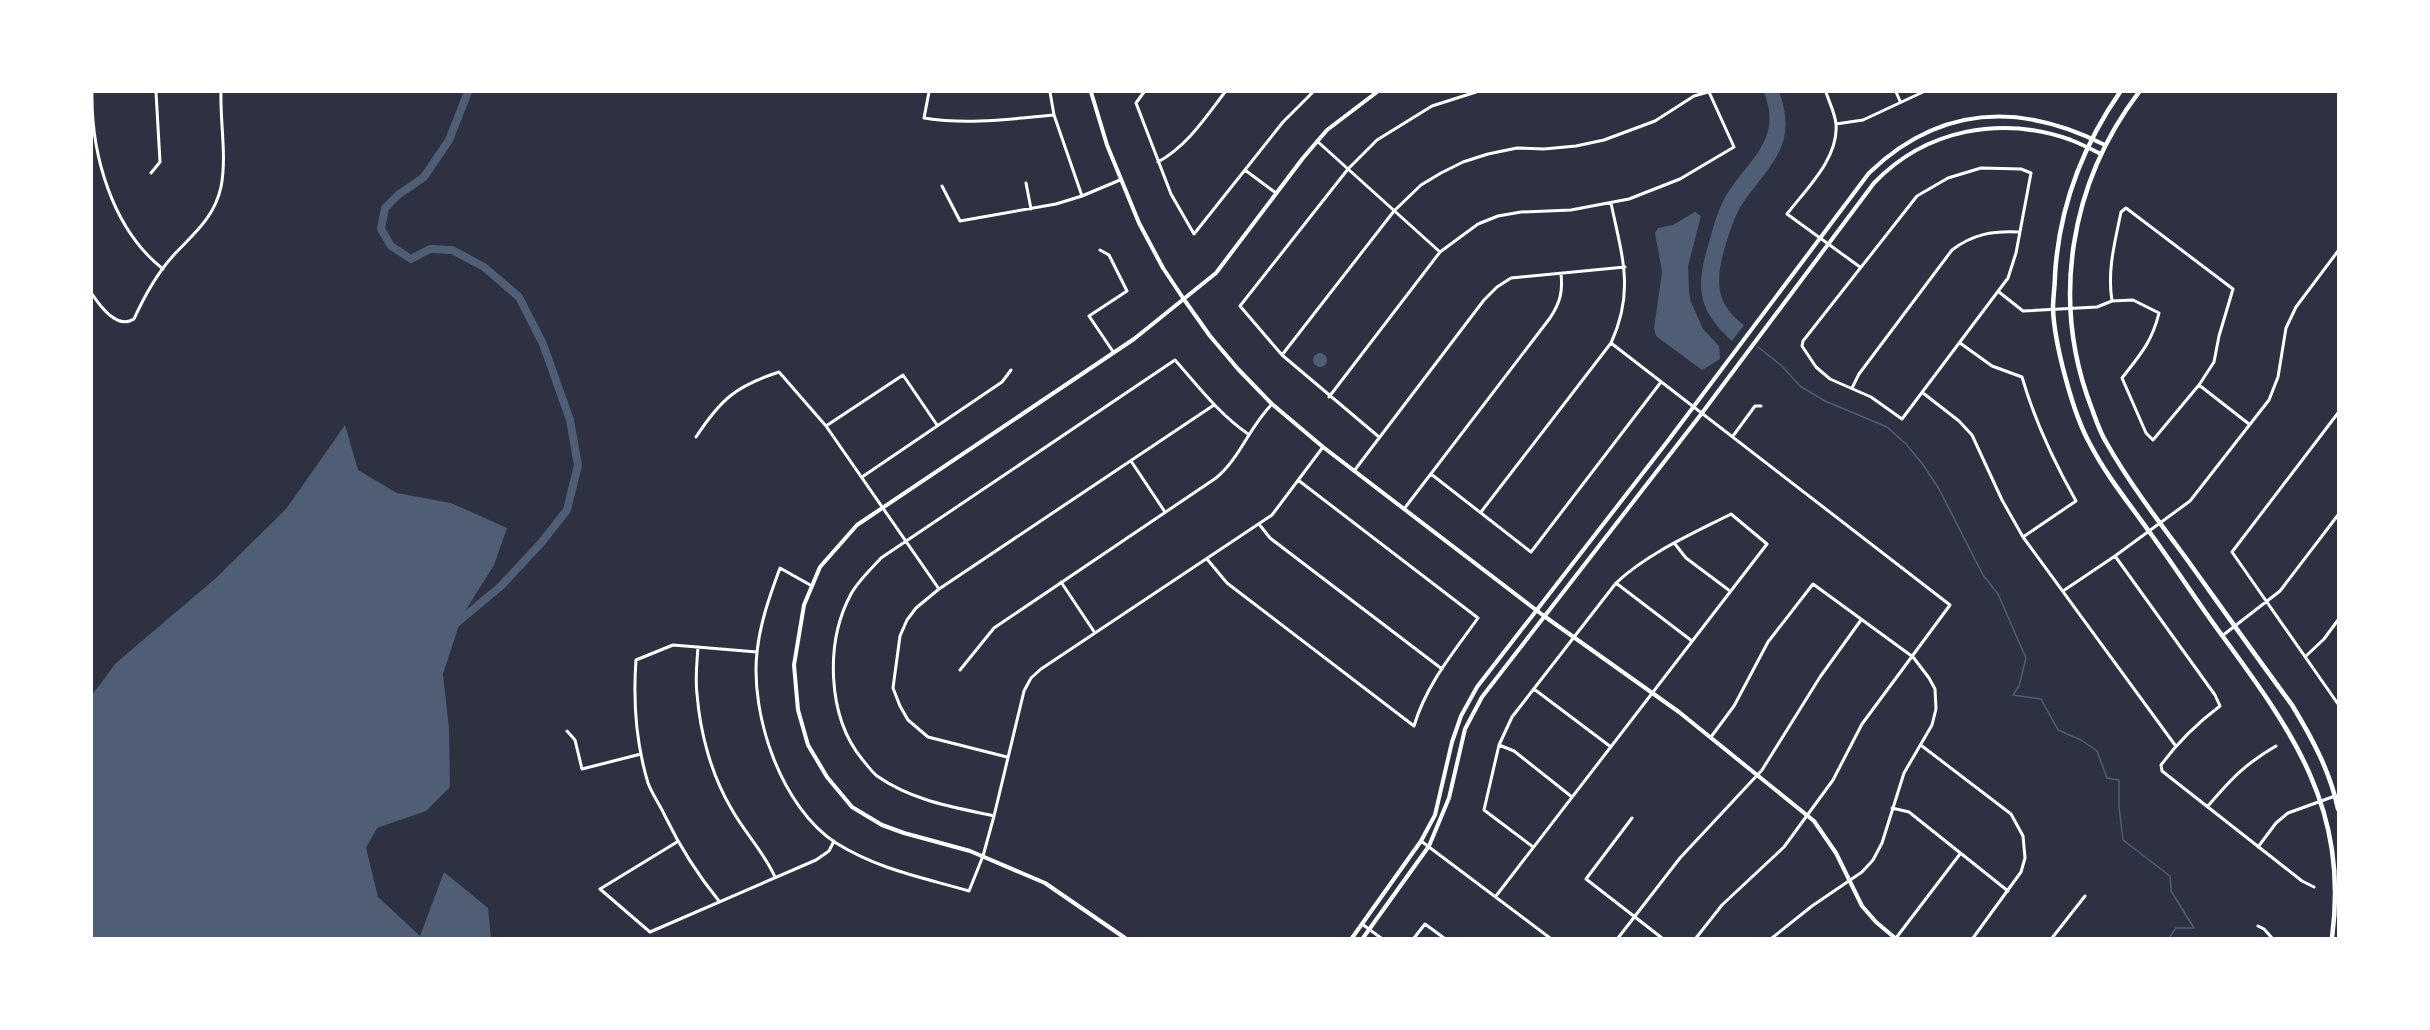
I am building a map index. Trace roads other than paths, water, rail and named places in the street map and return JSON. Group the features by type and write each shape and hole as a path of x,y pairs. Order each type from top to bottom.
{"main road":[{"path":"2120,92 2091,138 2069,192 2056,254 2053,310 2068,388 2089,443 2111,479 2255,679 2295,741 2315,785 2333,854 2336,892 2332,939"},
{"path":"2139,92 2105,145 2082,204 2071,265 2069,309 2082,383 2105,441 2160,523 2292,705 2310,736 2336,796 2338,809"}],"street":[{"path":"92,92 92,120 98,154 115,204 134,238 149,258 163,269"},
{"path":"151,173 159,162 156,92"},
{"path":"92,294 111,316 121,322 134,320 143,296 163,269 195,236 208,218 221,188 224,159 220,92"},
{"path":"929,92 924,118 949,122 978,122 1054,115"},
{"path":"1050,92 1054,115 1082,196"},
{"path":"1091,92 1120,180 1143,232 1163,268 1210,336 1272,404 1323,447 1544,616 1653,692 1814,820 1868,914 1896,939 1961,853"},
{"path":"1144,92 1136,102 1158,162 1184,219 1194,234 1283,122 1313,92"},
{"path":"1158,162 1176,152 1225,92"},
{"path":"1125,939 1052,887 983,856 882,825 852,807 827,777 808,745 798,710 794,665 804,605 820,567 857,525 1134,339 1216,273 1317,141 1345,115 1377,92"},
{"path":"1380,437 1329,397 1282,355 1240,306 1348,169 1377,140 1432,106 1476,92"},
{"path":"1282,355 1394,211 1421,185 1462,162 1488,153 1517,148 1544,149 1604,140 1654,121 1695,96 1709,92 1734,147 1656,190 1611,203 1571,210 1521,212 1498,216 1478,224 1440,252 1329,397"},
{"path":"1826,92 1836,124 1832,150 1816,176 1787,214 1860,267"},
{"path":"1896,92 1900,101"},
{"path":"1836,124 1863,120 1923,92"},
{"path":"1352,939 1421,841 1435,815 1452,742 1465,709 1477,687 1694,407 1857,188 1883,160 1914,139 1939,128 1978,118 2013,116 2037,119 2059,125 2105,145"},
{"path":"1363,939 1430,846 1449,798 1465,729 1482,697 1885,172 1916,150 1942,137 1964,131 1999,127 2040,132 2072,140 2101,154"},
{"path":"1317,141 1440,252"},
{"path":"1981,168 2021,169 2031,173 2019,232 2016,253 2008,278 1902,419 1871,397 1830,379 1815,368 1802,346 1803,341 1917,196 1948,178 1981,168"},
{"path":"1245,170 1276,194"},
{"path":"942,186 960,221 1031,209 1082,196 1120,180"},
{"path":"1026,183 1031,209"},
{"path":"1481,512 1611,343 1623,311 1626,291 1624,267 1611,203"},
{"path":"1999,292 2023,311 2097,307 2112,301 2133,300 2159,313 2148,346 2122,378 2146,433 2153,440 2199,385 2214,362 2221,328 2233,290 2126,208 2121,212 2110,263 2109,284 2112,301"},
{"path":"1852,387 1859,374 1952,250 1965,240 1979,234 1996,231 2019,232"},
{"path":"1100,250 1109,255 1127,291 1089,316 1114,353"},
{"path":"2063,591 2190,501 2269,400 2278,377 2286,328 2296,307 2338,251"},
{"path":"2334,256 2338,260"},
{"path":"1354,471 1484,300 1497,287 1511,278 1526,274 1561,274 1624,267"},
{"path":"1404,509 1550,318 1559,304 1563,290 1561,274"},
{"path":"1611,343 1950,605 1914,657 1862,724 1833,780 1784,847 1722,904 1696,939"},
{"path":"1960,343 1992,366 2022,377 2033,416 2051,458 2076,501 2024,537"},
{"path":"994,816 923,801 875,775 853,748 840,718 834,695 835,647 840,622 851,594 881,558 1175,360 1214,405 1248,434"},
{"path":"862,477 1002,382 1011,370"},
{"path":"696,438 711,415 731,393 751,381 779,372 826,426 939,589"},
{"path":"826,426 903,375 937,425"},
{"path":"1431,474 1531,552 1661,382"},
{"path":"2199,385 2250,424"},
{"path":"1923,393 1959,421 1972,435 2001,500 2024,537 2175,745"},
{"path":"960,670 994,628 1230,466 1241,451 1259,417 1272,404"},
{"path":"1007,757 928,737 908,720 893,688 900,636 907,620 916,608 939,589 1214,405"},
{"path":"1732,436 1755,406 1761,406"},
{"path":"2338,413 2232,552 2338,704"},
{"path":"812,585 780,568 768,601 757,652 758,693 764,732 780,773 803,812 834,841 895,872 969,891 983,856 1024,691 1031,678 1041,669 1272,515 1323,447"},
{"path":"1131,461 1165,512"},
{"path":"1207,559 1227,583 1414,726 1421,703 1478,618 1298,480"},
{"path":"1496,896 1767,544 1731,514 1675,543 1616,583 1512,717 1499,745 1484,810 1533,847"},
{"path":"2222,636 2280,591 2338,515"},
{"path":"1259,524 1270,538 1442,669"},
{"path":"1675,543 1686,558 1730,591"},
{"path":"2115,556 2215,695 2220,706 2175,745 2160,765 2162,771 2302,881 2314,886"},
{"path":"1061,582 1095,633"},
{"path":"1616,583 1692,641"},
{"path":"1709,738 1734,706 1768,642 1813,584 1914,657 1929,678 1936,696 1932,725 1922,746 1904,773 1878,853 1868,867 1812,906 1772,939"},
{"path":"1618,939 1680,858 1757,775 1797,717 1820,677 1861,620"},
{"path":"2306,656 2324,639 2338,620"},
{"path":"719,901 700,878 677,841 649,785 641,754 634,696 636,660 672,645 757,652"},
{"path":"698,647 696,693 713,772 730,807 768,861 775,877"},
{"path":"1534,688 1611,747"},
{"path":"567,730 575,740 582,769 641,754"},
{"path":"1499,745 1514,751 1572,796"},
{"path":"1922,746 2011,814 2023,836 2025,858 2017,880 1973,939"},
{"path":"2208,806 2233,776 2249,762 2276,746"},
{"path":"2258,847 2281,817 2296,808 2336,796"},
{"path":"1892,808 1909,812 2008,891"},
{"path":"1632,818 1586,879 1662,939"},
{"path":"677,841 600,889 650,932 816,860 829,851 834,841"},
{"path":"1421,841 1550,939"},
{"path":"2052,939 2085,896"},
{"path":"1362,924 1381,939"},
{"path":"1414,939 1425,924 1444,939"},
{"path":"2258,926 2264,929 2272,939"}],"water":[{"path":"1764,92 1779,92 1785,116 1785,136 1776,158 1738,211 1722,259 1719,280 1722,299 1734,317 1744,325 1732,341 1720,329 1705,306 1701,283 1702,270 1718,212 1731,188 1763,144 1767,133 1769,121"},
{"path":"1695,212 1701,216 1688,266 1689,292 1703,329 1719,346 1720,359 1702,370 1656,336 1654,328 1662,272 1655,233 1658,228 1673,225"},
{"path":"1320,353 1325,355 1327,360 1325,365 1320,367 1315,365 1313,360 1315,355"},
{"path":"345,425 358,470 397,493 451,503 507,528 494,565 462,616 443,674 449,728 450,787 426,811 377,828 366,848 378,897 420,936 444,872 488,908 491,938 92,938 92,695 116,663 216,578 286,509"}],"waterway":[{"path":"453,626 501,586 541,543 567,510 578,465 570,420 543,344 519,297 484,267 452,250 430,249 411,259 391,246 381,229 385,208 398,195 424,177 449,140 468,92"},
{"path":"1758,347 1782,366 1800,386 1825,401 1887,427 1906,444 1924,466 1939,489 1983,575 1998,594 2026,658 2019,686 2013,695 2041,699 2058,730 2081,740 2097,751 2107,778 2119,780 2123,840 2170,876 2171,891 2194,928 2176,928 2169,938"}]}
